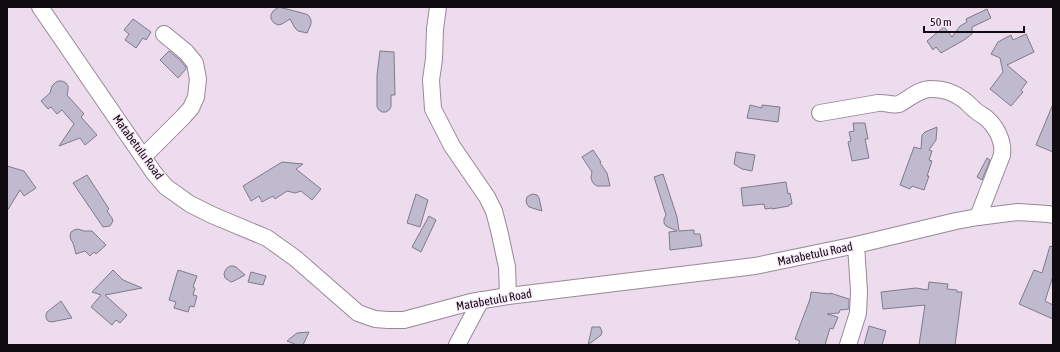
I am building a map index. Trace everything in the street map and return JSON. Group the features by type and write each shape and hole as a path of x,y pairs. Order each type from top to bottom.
{"street":[{"name":"Matabetulu Road","path":"40,7 154,173 166,186 190,204 267,238 295,258 358,313 374,319 404,320 481,300 755,266 978,217 1018,212 1048,214 1053,216"},
{"path":"438,7 431,80 433,109 452,146 487,197 494,211 507,267 508,296"},
{"path":"143,157 191,108 196,97 198,79 195,63 186,52 164,34"},
{"path":"820,113 883,102 892,105 898,104 930,88 950,92 963,99 986,118 998,133 1003,148 1002,155 978,217"},
{"path":"848,345 858,313 859,291 856,245"},
{"path":"457,345 481,300"}],"building":[{"path":"279,7 309,16 311,24 307,33 298,31 290,19 278,25 274,23 271,19 271,15 273,11"},
{"path":"987,9 991,18 972,27 972,34 941,53 936,47 933,50 927,41 944,27 952,37 960,26 967,22 966,19"},
{"path":"133,19 151,32 146,40 143,38 136,48 125,40 129,34 124,30"},
{"path":"1026,34 1034,52 1007,65 1027,82 1021,90 1023,92 1011,106 990,89 1003,72 1000,58 991,54 998,42 1011,35 1013,40"},
{"path":"169,51 186,67 178,78 160,60"},
{"path":"380,51 394,52 395,95 391,95 391,107 386,112 382,112 377,107 377,75"},
{"path":"58,81 66,83 68,86 67,95 84,114 81,117 97,135 85,145 80,138 59,146 74,124 62,110 57,114 51,107 48,109 41,101 50,93 52,86"},
{"path":"1053,104 1053,152 1036,145"},
{"path":"750,105 762,108 762,105 780,107 778,122 747,118"},
{"path":"853,123 865,123 868,139 865,139 869,158 852,161 848,142 851,141 849,132 854,131"},
{"path":"937,127 936,140 929,150 932,151 929,160 932,161 924,190 912,186 910,189 900,185 914,147 921,149 922,135 925,132"},
{"path":"593,150 607,173 610,186 597,186 592,181 592,172 582,157"},
{"path":"736,152 755,155 752,171 742,169 734,164"},
{"path":"987,158 990,160 982,180 977,177"},
{"path":"282,162 303,164 296,169 321,189 312,200 301,191 295,193 287,191 275,199 273,196 262,202 259,196 251,201 243,186"},
{"path":"7,166 24,171 36,188 24,196 20,190 7,211"},
{"path":"663,174 677,217 679,231 694,230 694,234 700,234 702,246 670,250 669,232 677,231 666,226 664,223 666,215 654,177"},
{"path":"87,175 109,209 107,211 113,221 110,226 103,227 73,183"},
{"path":"786,182 788,194 790,193 792,204 789,206 765,209 764,204 743,206 741,188"},
{"path":"416,194 428,200 420,227 407,223"},
{"path":"533,194 537,195 539,198 542,211 529,207 527,204 527,197"},
{"path":"429,216 436,220 421,252 412,247"},
{"path":"78,229 92,231 106,245 96,254 94,252 90,256 85,251 76,254 70,236 71,232"},
{"path":"1050,246 1053,247 1053,276 1045,301 1053,305 1053,319 1019,304 1034,270 1042,273"},
{"path":"230,266 236,267 245,275 231,282 225,278 224,274"},
{"path":"113,270 123,280 142,288 105,295 127,315 120,323 116,320 112,325 91,307 101,295 92,292"},
{"path":"178,270 197,276 193,287 195,288 193,295 197,296 194,307 190,306 188,312 174,308 176,302 169,300"},
{"path":"251,272 266,276 263,285 248,282"},
{"path":"929,282 948,284 947,289 962,292 955,345 919,345 925,305 883,309 881,292 916,288 928,290"},
{"path":"811,292 830,293 849,299 849,309 840,310 839,313 827,314 838,317 833,329 830,328 825,345 798,345 800,341 795,339 810,299"},
{"path":"61,301 72,318 51,322 48,321 46,318 47,312"},
{"path":"869,326 886,331 882,345 864,345"},
{"path":"592,327 600,327 602,332 601,335 588,345"},
{"path":"309,332 303,345 297,345 287,341 297,333"}]}
